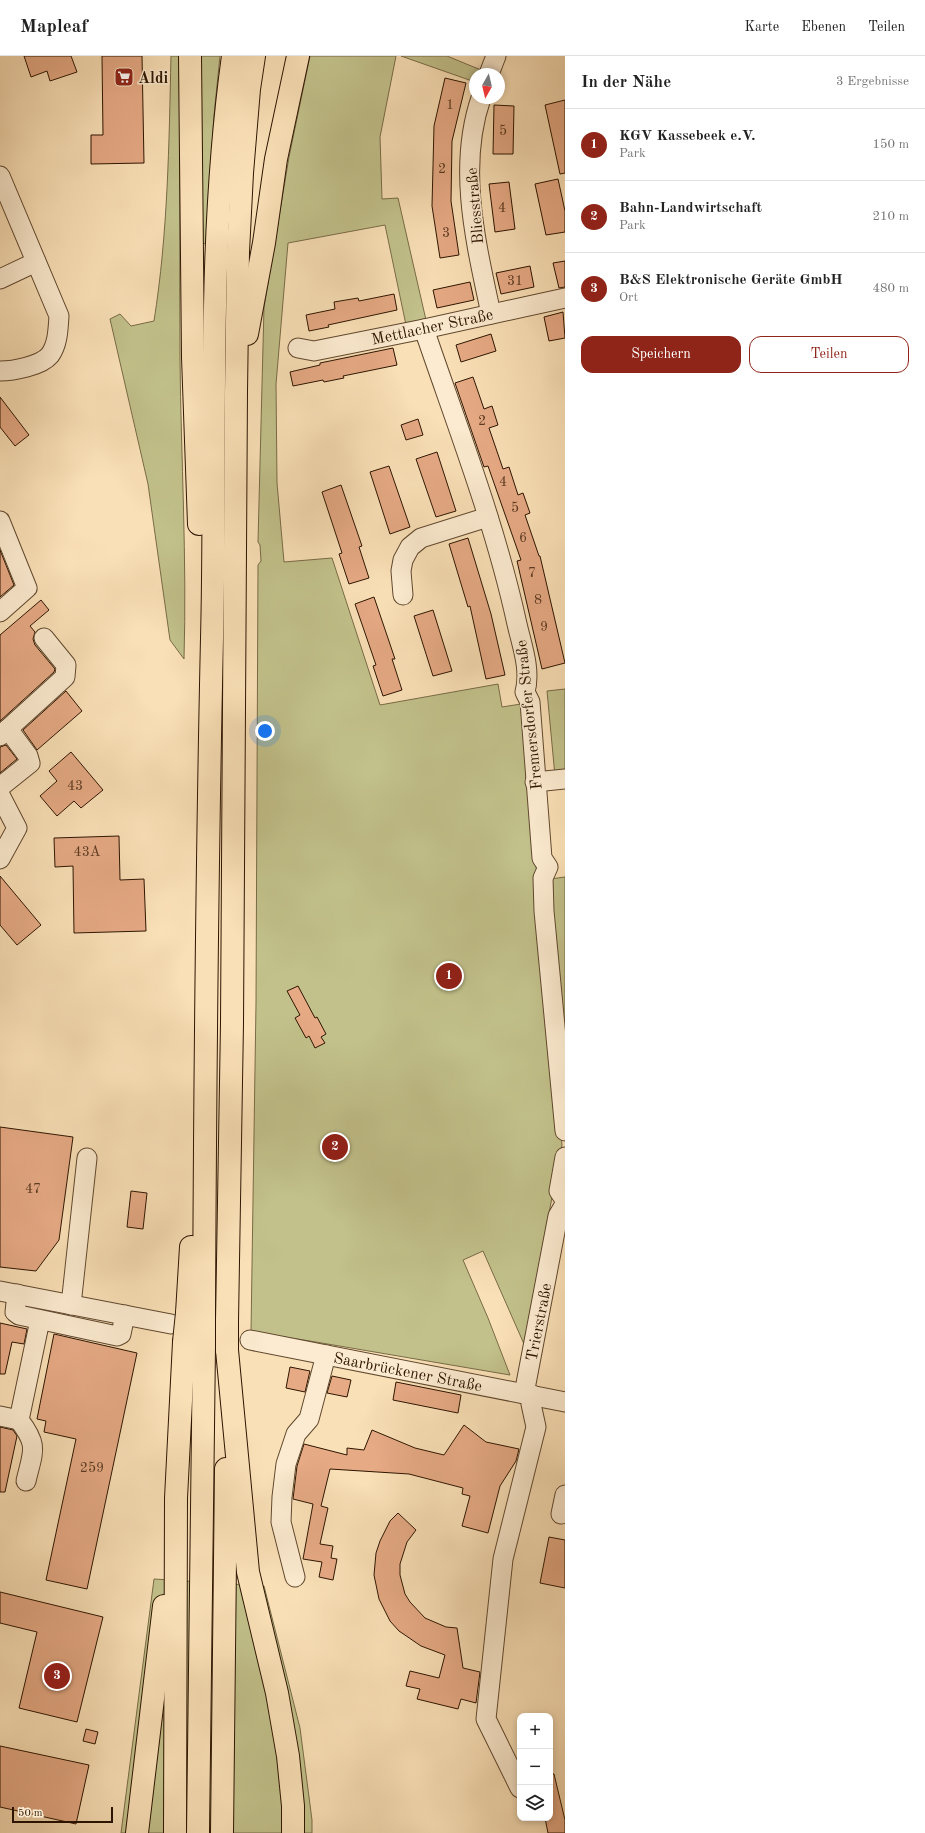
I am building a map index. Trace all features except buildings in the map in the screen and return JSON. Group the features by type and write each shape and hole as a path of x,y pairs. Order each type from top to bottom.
{"highway":[{"path":"190,56 193,365 202,621 210,687"},
{"path":"198,1833 194,1344 187,1318 205,1032 212,638 216,252 221,171 233,56"},
{"path":"222,1833 227,1321 235,762 238,252 242,173 249,89 254,56"},
{"path":"236,392 264,243 276,159 298,56"},
{"path":"137,1833 194,1344"},
{"path":"227,1350 248,1572 277,1693 288,1756 292,1792 293,1833"},
{"path":"175,1833 176,1498"}],"street":[{"path":"491,68 496,56"},
{"name":"Bliesstraße","path":"479,104 471,142 470,180 476,242 492,314"},
{"path":"0,371 14,371 32,366 49,356 57,339 59,316 1,179"},
{"path":"0,279 36,262"},
{"name":"Mettlacher Straße","path":"298,348 314,350 424,329 565,298"},
{"name":"Fremersdorfer Straße","path":"424,329 488,517 511,595 524,654 528,680 524,692 530,702 542,858 548,867 543,878 544,911 565,1131"},
{"path":"403,595 401,571 403,560 410,547 421,538 488,517"},
{"path":"0,521 28,588 0,612"},
{"path":"0,787 30,764 28,756 4,732 65,677 66,665 44,638"},
{"path":"535,782 565,779"},
{"path":"0,796 17,828 0,859"},
{"path":"565,1157 560,1191 565,1200"},
{"path":"71,1305 87,1158"},
{"name":"Trierstraße","path":"519,1785 486,1719 503,1559 536,1428 528,1394 558,1216 565,1204"},
{"path":"125,1316 121,1334 117,1336 19,1316 15,1312 9,1293 125,1316 187,1318"},
{"path":"19,1420 40,1320"},
{"name":"Saarbrückener Straße","path":"250,1340 565,1402"},
{"path":"295,1577 280,1522 282,1490 286,1464 296,1434 309,1419 326,1354"},
{"path":"0,1416 19,1420 29,1433 34,1446 26,1481"},
{"path":"561,1514 565,1495"}],"shaded area":[{"path":"171,56 179,56 180,359 184,546 184,659 170,640 148,484 110,319 120,314 131,326 154,321 159,288 165,222"},
{"path":"199,56 220,56 214,115 206,244 201,243"},
{"path":"310,56 396,56 380,137 382,199 398,198 426,320 406,325 385,225 288,243 276,384 277,483 284,562 332,558 380,705 498,684 502,707 521,704 562,1145 524,1344 483,1251 463,1260 510,1375 251,1332 256,1003 258,565 261,561 260,545 258,542 264,307 289,157"},
{"path":"401,56 447,56 476,68 469,68 469,80"},
{"path":"565,689 565,775 555,776 547,691"},
{"path":"565,877 565,1033 550,879"},
{"path":"154,1579 264,1586 300,1728 312,1820 312,1833 121,1833"}],"tunnel":[{"path":"189,1328 250,1340"}],"place":[{"name":"Aldi","path":"124,77"},
{"name":"KGV Kassebeek e.V.","path":"449,976"},
{"name":"Bahn-Landwirtschaft","path":"335,1147"},
{"name":"B&S Elektronische Geräte GmbH","path":"57,1676"}]}
